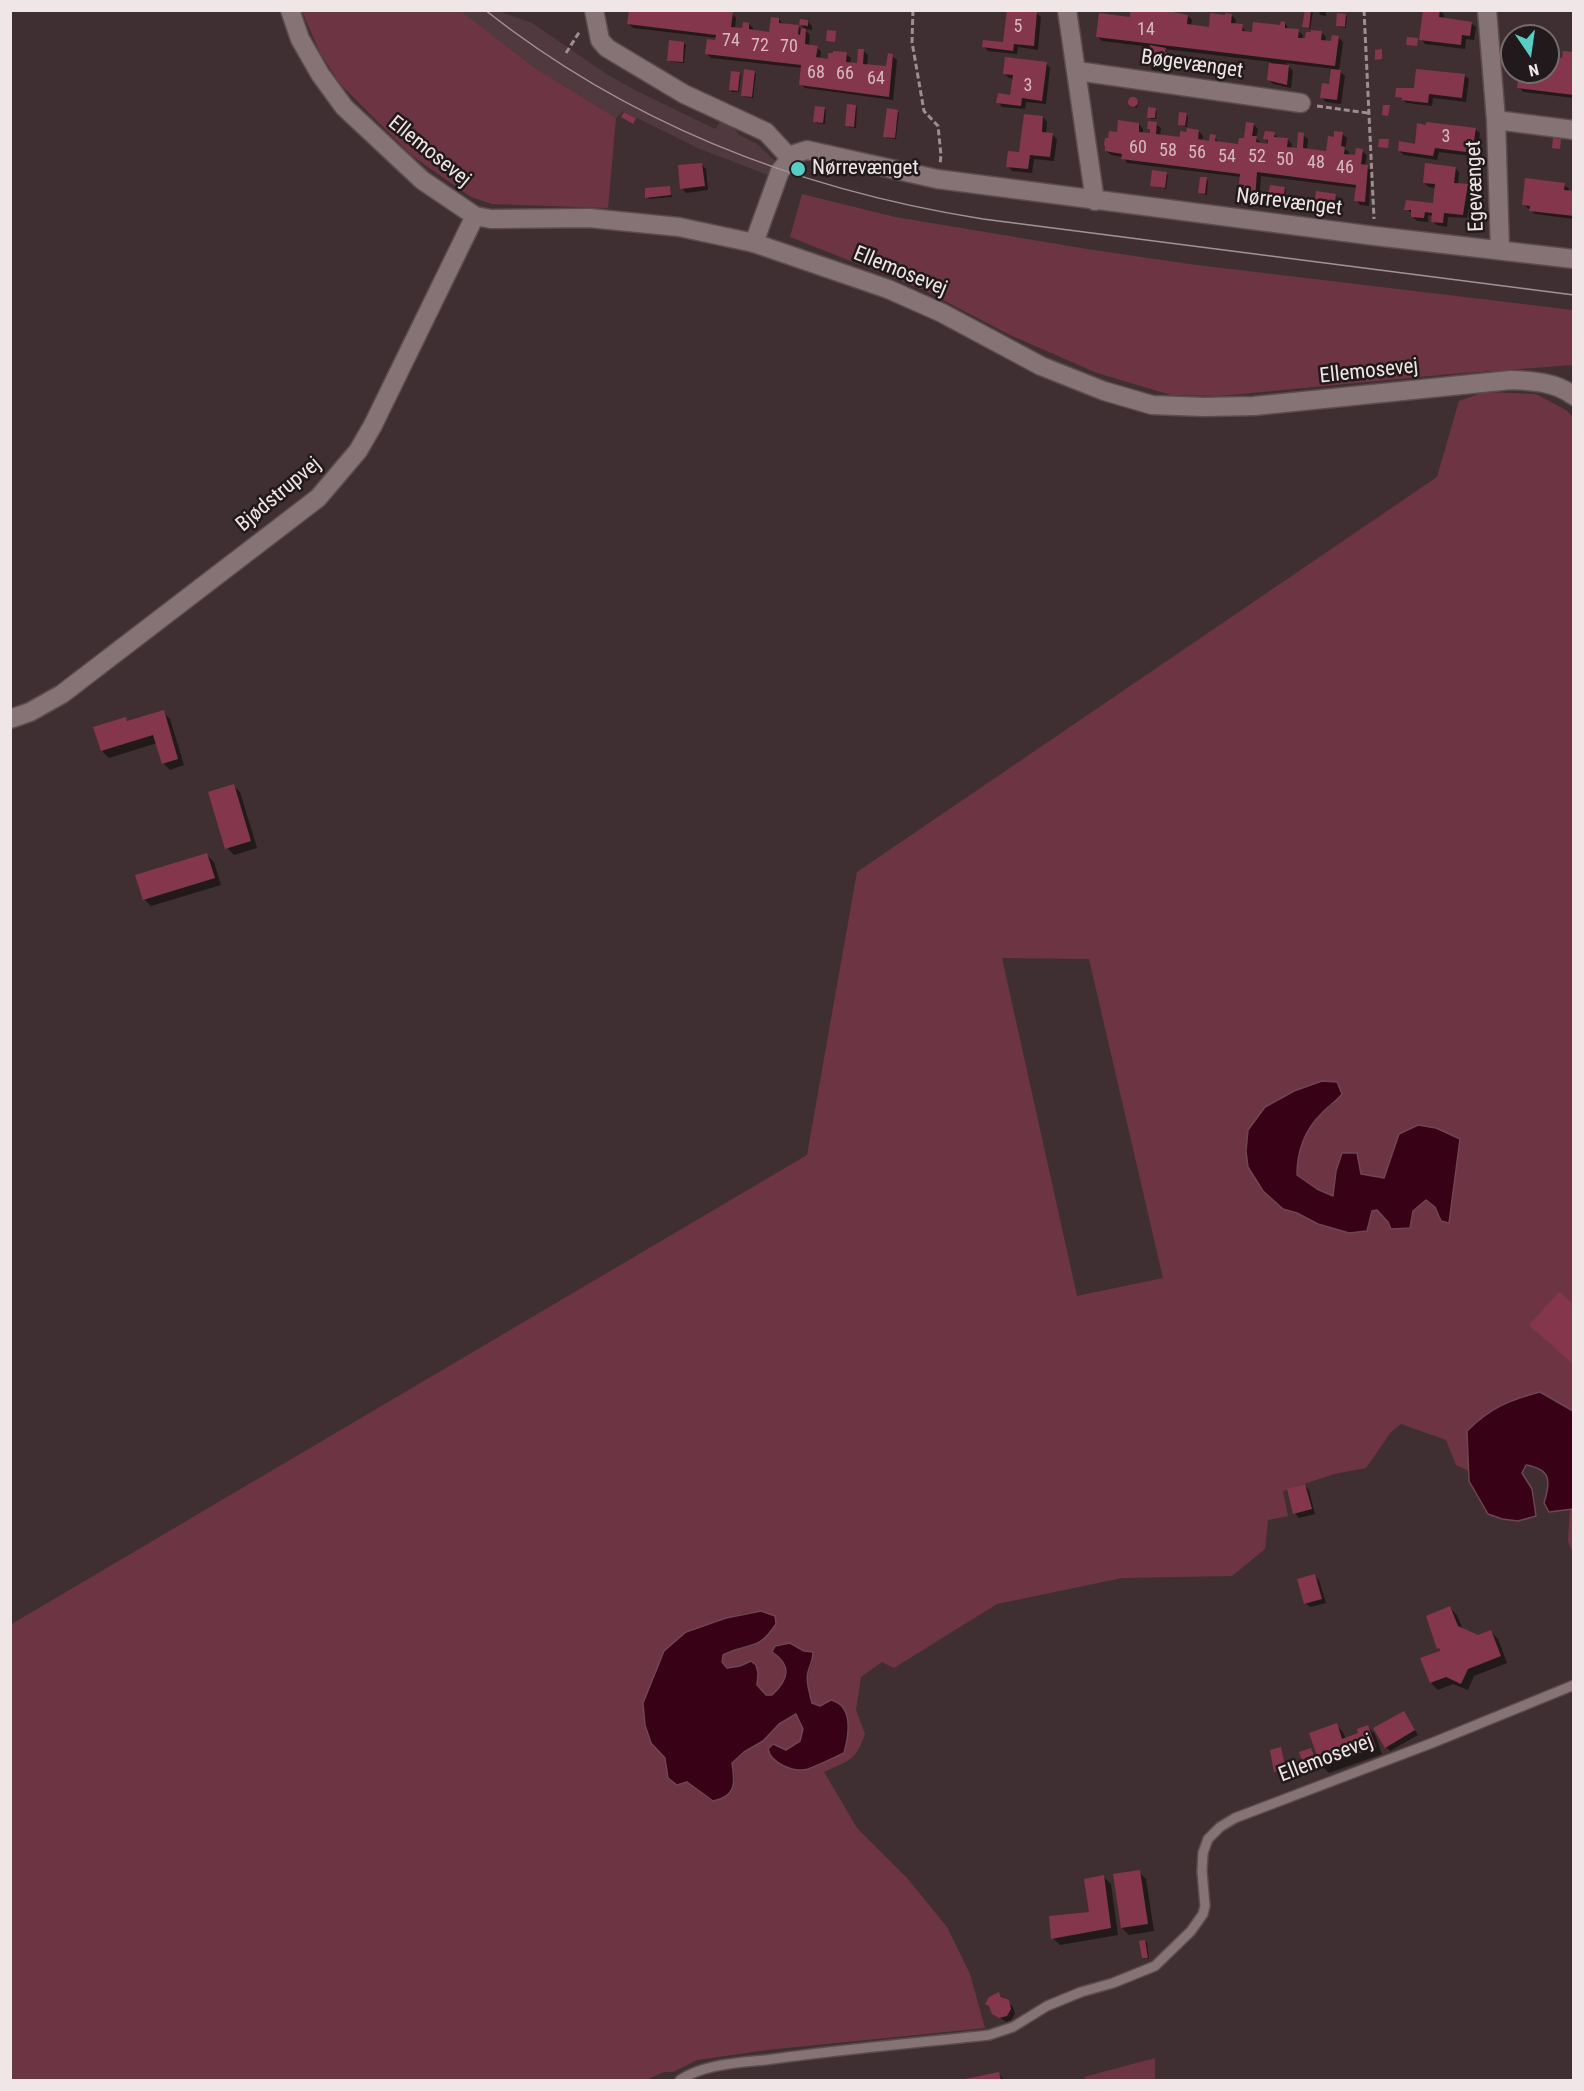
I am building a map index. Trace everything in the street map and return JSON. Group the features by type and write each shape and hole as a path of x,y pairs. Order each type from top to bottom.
{"street":[{"name":"Ellemosevej","path":"290,10 300,39 320,74 344,107 422,180 475,216 490,219 589,218 679,227 754,243 888,289 942,313 1041,366 1104,391 1152,405 1254,406 1511,380 1541,382 1567,391 1574,396"},
{"path":"594,10 600,40 607,48 684,94 766,132 789,158 780,171 754,243"},
{"path":"1067,10 1095,201"},
{"name":"Egevænget","path":"1486,10 1496,120 1500,250"},
{"name":"Bøgevænget","path":"1077,71 1301,104"},
{"name":"Egevænget","path":"1496,120 1574,130"},
{"name":"Nørrevænget","path":"789,158 800,151 814,150 937,179 1095,201 1574,259"},
{"name":"Bjødstrupvej","path":"10,719 30,712 62,694 318,498 358,451 373,425 475,216"}],"lane":[{"name":"Ellemosevej","path":"680,2080 710,2067 989,2035 1013,2027 1047,2006 1155,1966 1191,1931 1203,1914 1203,1852 1208,1839 1220,1827 1235,1818 1432,1743 1574,1685"}],"path":[{"path":"913,10 912,42 924,111 938,126 941,155 937,179"},
{"path":"1364,10 1375,236"},
{"path":"566,53 573,44"},
{"path":"1301,104 1368,113"}],"shaded area":[{"path":"302,11 461,11 535,68 616,118 608,208 492,204 471,197 411,155 341,85 320,53"},
{"path":"461,11 498,11 532,23 608,75 635,90 715,129 721,120 732,125 739,135 757,144 774,160 768,175 700,149 623,111 616,118 535,68"},
{"path":"802,194 895,217 1087,249 1189,264 1573,310 1573,365 1220,396 1171,395 1097,373 1010,335 924,290 790,237"},
{"path":"1484,392 1536,394 1566,410 1573,417 1573,1411 1540,1392 1489,1412 1467,1432 1469,1471 1456,1465 1446,1440 1401,1424 1391,1432 1366,1468 1334,1474 1283,1491 1288,1516 1268,1520 1265,1549 1232,1576 1122,1578 997,1604 894,1668 882,1662 861,1677 856,1710 865,1734 858,1750 850,1759 824,1772 857,1828 907,1878 947,1927 970,1974 985,2028 767,2050 697,2060 673,2072 664,2072 646,2080 11,2080 10,1625 807,1155 857,872 1437,477 1459,401","holes":["1002,958 1089,959 1163,1278 1077,1296","1294,1091 1335,1103 1318,1117 1306,1134 1299,1153 1297,1175 1317,1189 1333,1196 1336,1171 1384,1178 1459,1139 1441,1221 1435,1207 1426,1200 1413,1211 1388,1222 1377,1210 1318,1224 1297,1213 1283,1209","761,1611 754,1646 737,1647 723,1655 722,1662 726,1668 751,1662 756,1665 757,1685 766,1695 772,1695 782,1684 786,1673 783,1663 772,1652 790,1643 804,1651 813,1662 808,1677 812,1703 820,1706 834,1758 818,1763 768,1749 786,1750 800,1741 803,1729 797,1714 779,1724 763,1741 744,1752 732,1763 735,1779 732,1791 713,1801 687,1782 677,1785 668,1778 665,1758 651,1743 645,1725 643,1703 664,1651 696,1628 744,1613"]},
{"path":"1322,1081 1337,1082 1342,1094 1315,1121 1306,1134 1298,1158 1297,1175 1317,1189 1333,1196 1336,1171 1342,1153 1357,1153 1361,1174 1384,1178 1399,1134 1418,1125 1436,1128 1460,1139 1449,1223 1441,1221 1435,1207 1426,1200 1413,1211 1410,1228 1391,1229 1377,1210 1372,1211 1367,1231 1349,1233 1318,1224 1297,1213 1283,1209 1263,1191 1248,1167 1246,1151 1248,1130 1265,1107 1294,1091"},
{"path":"1540,1392 1573,1411 1573,1509 1549,1512 1544,1503 1548,1488 1547,1477 1540,1470 1526,1465 1522,1473 1532,1489 1536,1516 1518,1521 1488,1514 1469,1481 1467,1431 1500,1406"},
{"path":"1570,1509 1573,1509 1573,1554 1568,1541"},
{"path":"761,1611 775,1616 776,1624 764,1639 723,1655 722,1662 727,1668 751,1661 756,1665 758,1673 757,1685 766,1695 772,1695 782,1684 786,1673 779,1657 772,1652 775,1646 790,1643 804,1651 813,1652 807,1679 812,1703 820,1706 831,1700 843,1708 848,1722 846,1746 844,1753 808,1769 796,1770 778,1763 768,1749 773,1744 786,1750 800,1741 803,1729 796,1714 779,1724 763,1741 744,1752 732,1763 733,1787 727,1796 713,1801 687,1782 677,1785 668,1778 665,1758 651,1743 645,1725 643,1703 664,1651 686,1632 726,1618"},
{"path":"1155,2058 1155,2080 1086,2080 1084,2077"}],"building":[{"path":"629,10 733,12 731,27 742,28 743,22 749,23 749,29 769,32 771,17 779,18 779,23 799,25 798,34 800,35 801,28 806,29 805,44 818,46 816,57 828,59 828,53 833,53 833,51 847,52 846,62 857,63 858,49 864,49 863,64 886,66 888,53 893,54 889,97 799,85 801,65 705,54 707,39 715,40 716,35 627,24"},
{"path":"1007,10 1037,12 1034,46 1014,44 1013,51 982,47 983,40 1003,42"},
{"path":"1130,10 1163,10 1188,15 1187,24 1209,27 1210,13 1232,14 1231,23 1243,24 1242,31 1252,32 1253,22 1280,25 1281,21 1285,22 1285,28 1299,29 1298,38 1305,38 1306,32 1311,32 1311,30 1322,31 1321,40 1331,41 1332,35 1339,36 1335,66 1096,37 1099,13 1130,17"},
{"path":"1305,10 1311,10 1309,28 1302,27"},
{"path":"1423,10 1440,10 1439,17 1472,22 1470,36 1462,35 1461,45 1419,40"},
{"path":"1337,13 1346,14 1345,27 1336,26"},
{"path":"800,19 808,20 808,26 799,25"},
{"path":"827,30 836,31 835,42 826,41"},
{"path":"1407,37 1418,38 1417,46 1406,45"},
{"path":"669,40 684,42 683,62 667,61"},
{"path":"1150,45 1166,48 1165,52 1169,53 1167,68 1147,66"},
{"path":"1382,49 1382,59 1375,60 1375,50"},
{"path":"1563,51 1574,52 1574,95 1517,88 1518,84 1560,84 1560,58 1562,58"},
{"path":"1005,57 1047,62 1042,101 1022,98 1021,106 996,103 998,93 1010,95 1013,75 1003,74"},
{"path":"1269,63 1289,65 1287,85 1267,80"},
{"path":"744,69 755,71 752,97 741,96"},
{"path":"1331,69 1341,70 1337,100 1320,98 1322,83 1329,84"},
{"path":"1416,69 1465,74 1462,98 1429,94 1428,103 1401,100 1402,98 1395,97 1396,88 1414,88"},
{"path":"731,71 740,72 738,91 729,90"},
{"path":"1133,97 1137,98 1137,106 1133,107 1129,106 1128,102 1129,98"},
{"path":"847,104 856,105 854,127 845,126"},
{"path":"1383,105 1390,105 1388,116 1382,115"},
{"path":"815,106 825,107 823,123 813,122"},
{"path":"1148,107 1156,108 1155,118 1147,118"},
{"path":"887,108 898,110 895,138 883,137"},
{"path":"624,112 636,118 633,124 621,117"},
{"path":"1179,112 1187,113 1185,126 1178,125"},
{"path":"1024,114 1043,116 1042,132 1053,133 1050,157 1030,155 1028,169 1006,167 1008,151 1019,152"},
{"path":"1118,120 1139,123 1139,132 1150,133 1150,129 1147,129 1148,121 1157,122 1156,134 1180,137 1180,131 1186,132 1187,128 1199,130 1198,139 1209,141 1210,134 1216,135 1215,141 1238,144 1239,138 1244,138 1246,122 1254,123 1252,136 1257,136 1256,142 1268,144 1268,140 1263,139 1265,131 1275,132 1274,137 1288,138 1287,147 1297,148 1298,132 1304,133 1303,148 1326,151 1328,136 1334,137 1334,131 1343,132 1341,146 1345,147 1344,154 1355,155 1356,148 1363,149 1361,164 1368,165 1365,202 1354,201 1356,185 1257,172 1255,200 1242,198 1244,185 1239,184 1240,174 1121,159 1122,154 1105,151 1104,145 1109,131 1117,132"},
{"path":"1426,122 1476,128 1474,141 1467,140 1466,152 1435,148 1433,156 1398,151 1399,141 1415,144 1417,123 1426,125"},
{"path":"1553,138 1561,139 1560,149 1552,148"},
{"path":"1379,139 1389,139 1388,148 1378,147"},
{"path":"702,163 705,186 680,189 678,165"},
{"path":"1425,163 1456,167 1454,183 1468,184 1463,215 1444,213 1443,223 1431,222 1432,213 1425,212 1424,218 1411,217 1411,210 1404,210 1406,200 1433,203 1435,184 1423,183"},
{"path":"1152,170 1167,172 1165,188 1150,186"},
{"path":"1200,177 1207,177 1205,194 1198,193"},
{"path":"1525,178 1565,183 1564,190 1574,191 1574,216 1529,211 1530,206 1522,205"},
{"path":"1270,185 1285,187 1283,204 1267,202"},
{"path":"670,186 671,195 645,198 645,188"},
{"path":"1316,191 1336,194 1334,210 1314,207"},
{"path":"164,710 178,759 162,764 153,735 101,751 93,727 126,717 127,721"},
{"path":"234,784 251,841 225,849 208,792"},
{"path":"207,853 215,878 143,900 135,875"},
{"path":"1559,1292 1574,1305 1574,1365 1529,1325"},
{"path":"1305,1484 1312,1509 1293,1514 1287,1489"},
{"path":"1315,1574 1322,1599 1304,1604 1297,1579"},
{"path":"1450,1606 1458,1626 1478,1635 1491,1630 1501,1656 1468,1669 1461,1684 1446,1677 1430,1683 1420,1658 1440,1651 1439,1648 1437,1649 1426,1616"},
{"path":"1404,1711 1415,1730 1385,1748 1373,1728"},
{"path":"1337,1723 1342,1739 1358,1733 1357,1729 1368,1725 1376,1747 1321,1767 1309,1733"},
{"path":"1281,1747 1286,1770 1274,1772 1270,1750"},
{"path":"1311,1748 1318,1767 1306,1772 1299,1752"},
{"path":"1140,1870 1148,1924 1121,1928 1113,1874"},
{"path":"1104,1875 1111,1928 1051,1939 1049,1916 1089,1912 1084,1879"},
{"path":"1145,1940 1148,1958 1142,1958 1139,1941"},
{"path":"999,1992 1001,1997 1009,2000 1011,2009 1007,2016 999,2018 992,2014 989,2006 985,2004 989,1997"},
{"path":"999,2072 1001,2080 965,2080 965,2079"}],"tram line":[{"path":"485,10 541,51 599,88 659,119 720,147 784,171 849,190 983,219 1574,295"}],"place":[{"name":"Nørrevænget","path":"798,169"}]}
